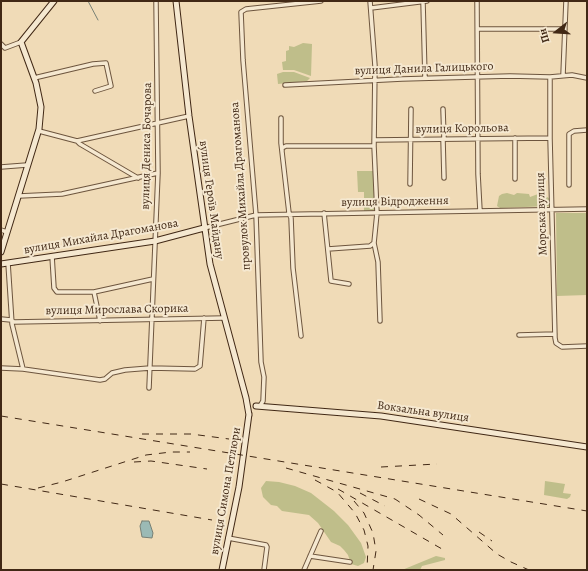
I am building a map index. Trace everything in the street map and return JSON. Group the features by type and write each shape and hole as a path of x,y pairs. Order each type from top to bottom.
{"street":[{"path":"1,44 5,48 21,42 54,1"},
{"name":"вулиця Дениса Бочарова","path":"149,388 158,173 156,1"},
{"name":"вулиця Героїв Майдану","path":"176,1 189,116 210,264 246,398 249,416"},
{"name":"провулок Михайла Драгоманова","path":"258,406 263,401 264,383 261,362 256,215 243,60 241,16 243,10 321,1"},
{"path":"370,1 375,80 374,146 377,213 374,243 378,262 380,321"},
{"path":"371,8 425,1 425,78"},
{"path":"477,1 479,138 478,174 480,210"},
{"path":"563,75 566,1"},
{"path":"478,29 565,29"},
{"path":"1,252 39,131 41,107 34,78 21,42"},
{"path":"34,78 103,62 106,63 111,86 95,91"},
{"name":"вулиця Данила Галицького","path":"286,85 425,78 550,77 563,75 587,78"},
{"name":"Морська вулиця","path":"550,77 550,138 556,343 562,347 587,346"},
{"path":"410,184 412,109"},
{"path":"443,110 444,178"},
{"path":"77,141 158,121 189,116"},
{"path":"281,118 282,152 289,213 291,218 293,268 301,336"},
{"path":"569,185 568,134 574,131 587,130"},
{"path":"39,131 77,141 138,178"},
{"path":"515,138 515,179"},
{"name":"вулиця Корольова","path":"374,140 550,138"},
{"path":"282,152 282,148 286,146 374,146"},
{"path":"1,167 27,166"},
{"path":"19,196 62,194 158,173"},
{"name":"вулиця Відродження","path":"204,228 256,215 289,213 587,209"},
{"path":"324,213 331,281 350,284"},
{"name":"вулиця Михайла Драгоманова","path":"1,264 155,241 204,228"},
{"path":"1,230 7,232"},
{"path":"328,249 370,246 374,243"},
{"path":"52,256 55,291 94,292 153,279"},
{"path":"8,263 11,320 23,369"},
{"path":"94,292 100,321"},
{"name":"вулиця Мирослава Скорика","path":"1,319 11,320 14,322 100,321 152,318 224,318"},
{"path":"1,368 23,369 102,380 112,373 125,370 150,368 190,370 198,368 204,318"},
{"path":"519,335 555,334"},
{"path":"246,398 252,405 258,406"},
{"path":"249,416 252,408 258,406"},
{"name":"Вокзальна вулиця","path":"258,406 381,416 587,447"},
{"name":"вулиця Симона Петлюри","path":"222,570 239,487 249,416"},
{"path":"304,570 321,531"},
{"path":"228,538 266,545 264,570"},
{"path":"310,556 350,562"}],"shaded area":[{"path":"303,43 312,44 311,76 294,70 283,70 282,62 286,61 286,51 289,50 289,46 294,47"},
{"path":"283,72 294,72 310,78 307,81 278,84 277,74"},
{"path":"357,171 373,171 375,210 364,211 364,192 358,192"},
{"path":"507,193 514,195 517,193 529,194 530,197 541,194 551,199 550,206 500,208 497,206 499,196"},
{"path":"556,213 587,213 587,295 557,296"},
{"path":"266,481 279,482 295,486 311,493 334,511 348,525 361,543 366,557 364,563 358,566 351,564 348,555 344,550 340,546 331,542 318,523 309,515 282,511 277,506 271,505 263,497 261,488"},
{"path":"545,481 565,484 563,493 571,494 570,497 567,499 544,495"},
{"path":"436,556 445,558 445,560 422,566 420,570 402,570"}],"water":[{"path":"142,521 149,521 153,533 152,538 142,537 140,526"}],"waterway":[{"path":"88,1 98,20"}],"railway":[{"path":"1,416 587,511"},
{"path":"142,434 191,434 229,439"},
{"path":"38,488 62,482 146,455 171,452 190,452"},
{"path":"134,462 151,461 207,469"},
{"path":"381,467 437,464"},
{"path":"286,468 395,499 419,515 443,535"},
{"path":"315,480 337,492 355,513 364,530 368,546 367,570"},
{"path":"1,484 212,520"},
{"path":"338,489 442,549"},
{"path":"360,493 385,506"},
{"path":"419,499 451,514 497,554 529,570"},
{"path":"354,501 364,513 373,533 376,551 373,570"},
{"path":"479,532 492,541"}]}
